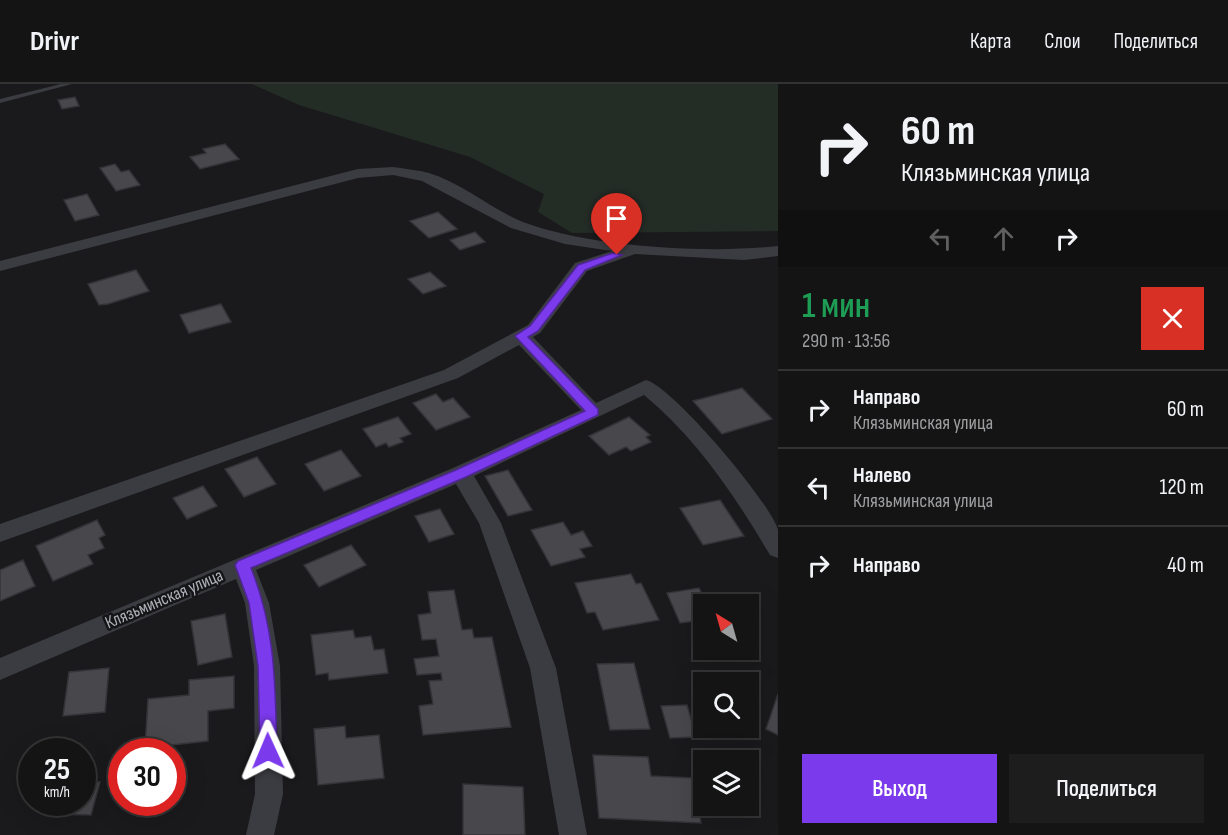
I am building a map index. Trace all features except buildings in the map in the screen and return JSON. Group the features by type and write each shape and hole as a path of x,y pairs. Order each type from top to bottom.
{"street":[{"path":"0,266 358,174 393,171 426,177 517,225 565,239 634,249 744,255 778,251"},
{"path":"0,533 451,374 534,329 581,267 634,249"},
{"path":"521,336 594,412"},
{"name":"Клязьминская улица","path":"0,669 461,473 646,386 669,404 700,439 778,549"},
{"path":"461,473 490,523 543,668 573,835"},
{"path":"243,565 257,603 267,666 269,794 260,835"}],"lane":[{"path":"0,101 69,84"}],"shaded area":[{"path":"252,84 778,84 778,231 572,233 538,212 544,194 470,157 299,105"}],"route":[{"path":"268,751 267,666 257,603 243,565 461,473 594,412 521,336 534,329 581,267 617,255"}]}
